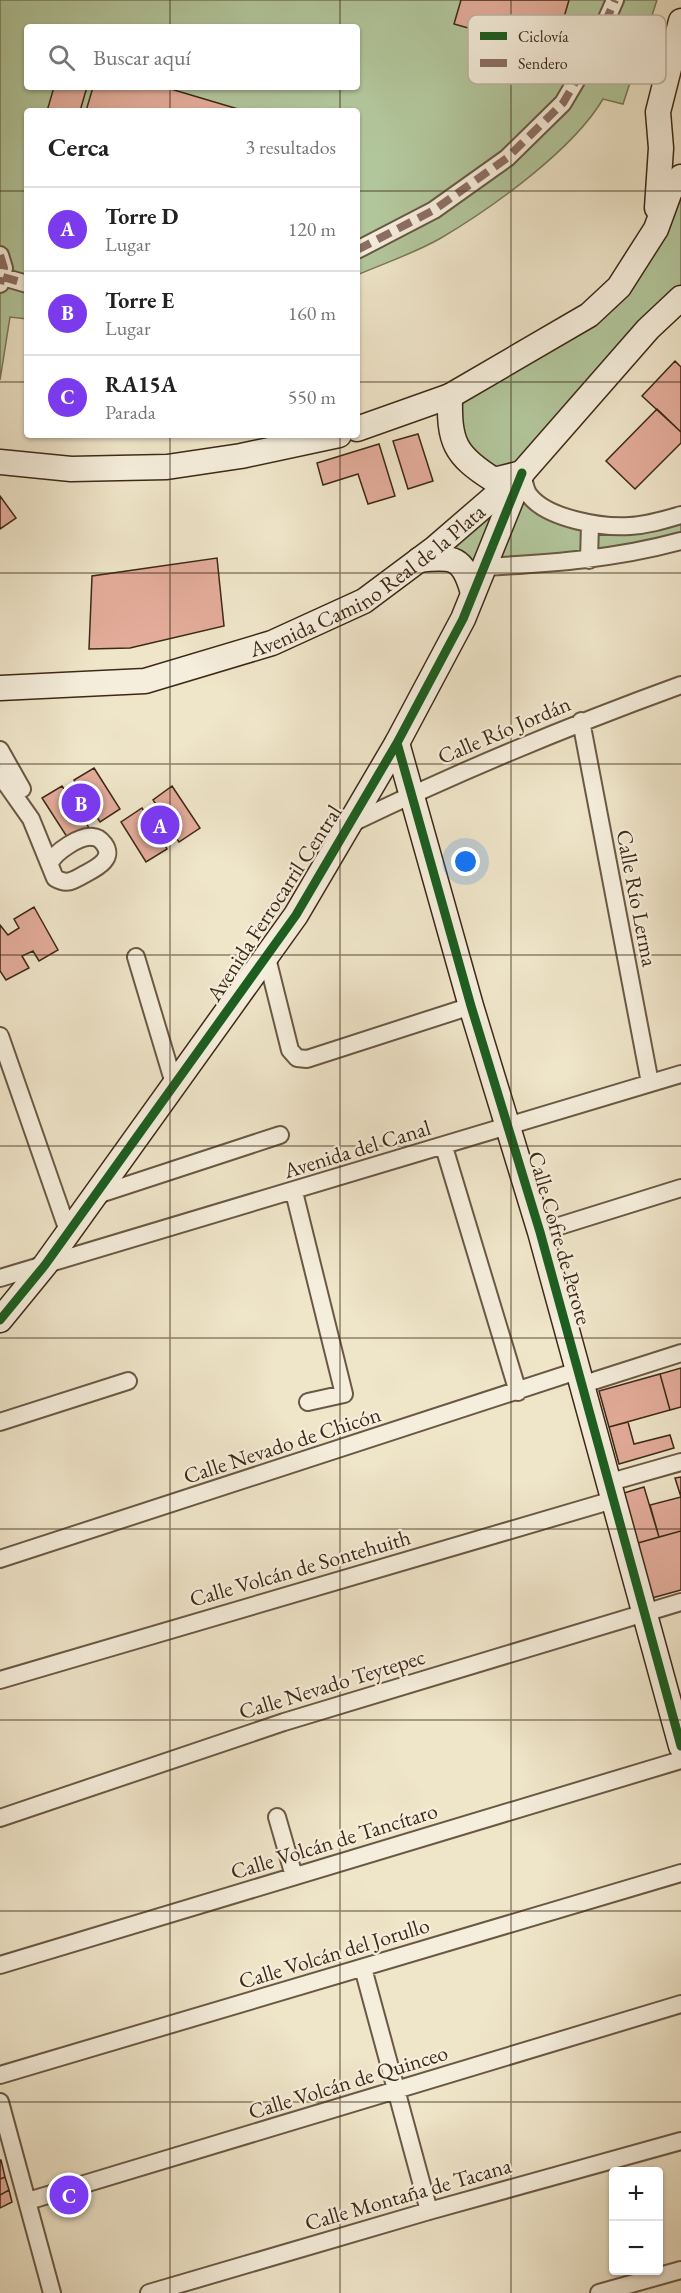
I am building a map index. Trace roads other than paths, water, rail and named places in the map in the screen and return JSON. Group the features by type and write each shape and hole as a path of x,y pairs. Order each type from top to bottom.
{"street":[{"path":"609,15 615,0"},
{"path":"666,77 681,21"},
{"path":"666,68 667,73"},
{"path":"360,248 434,210 507,158 563,103 573,84"},
{"path":"656,229 661,148 658,112 664,84"},
{"path":"360,428 450,396 589,315 619,287 656,229 670,191 681,177"},
{"path":"0,255 4,268 2,281 24,284"},
{"name":"Avenida Camino Real de la Plata","path":"0,688 145,681 272,644 364,601 419,560 522,473 648,329 681,298"},
{"path":"450,396 453,442 460,454 470,465 494,480 522,473 529,495 543,508 590,524 629,526 658,522 681,515"},
{"path":"0,462 70,469 167,467 242,456 325,438"},
{"name":"Avenida Ferrocarril Central","path":"0,1320 45,1265 267,958 349,825 397,743 463,619 522,473"},
{"path":"589,560 590,524"},
{"path":"485,567 589,560 633,554 681,541"},
{"path":"419,560 446,557 458,561 466,572 473,593"},
{"name":"Calle Río Jordán","path":"349,825 412,794 580,721 681,685"},
{"name":"Calle Río Lerma","path":"580,721 650,1083"},
{"name":"Calle Cofre de Perote","path":"397,743 471,1006 540,1232 610,1491 680,1736"},
{"path":"0,750 54,858 31,819 0,775"},
{"path":"136,957 175,1087"},
{"path":"267,958 290,1050 297,1058 307,1059 471,1006"},
{"path":"0,1036 68,1231"},
{"name":"Avenida del Canal","path":"0,1278 294,1192 681,1074"},
{"path":"94,1196 280,1135"},
{"path":"444,1147 518,1392"},
{"name":"Calle Cofre de Perote","path":"540,1232 681,1188"},
{"path":"294,1192 344,1394 308,1402"},
{"name":"Calle Nevado de Chicón","path":"0,1559 518,1392 681,1353"},
{"path":"0,1422 128,1381"},
{"name":"Calle Volcán de Sontehuith","path":"0,1680 610,1491 681,1462"},
{"name":"Calle Nevado Teytepec","path":"0,1818 284,1722 681,1602"},
{"name":"Calle Volcán de Tancítaro","path":"0,1965 681,1760"},
{"path":"278,1817 294,1876"},
{"name":"Calle Volcán del Jorullo","path":"0,2075 681,1873"},
{"path":"363,1968 429,2211"},
{"name":"Calle Volcán de Quinceo","path":"28,2201 681,2004"},
{"path":"0,2102 52,2293"},
{"name":"Calle Montaña de Tacana","path":"149,2293 429,2211 681,2141"},
{"path":"599,2293 681,2270"}],"place":[{"name":"Torre E","path":"81,803"},
{"name":"Torre D","path":"160,825"},
{"name":"RA15A","path":"69,2195"}]}
